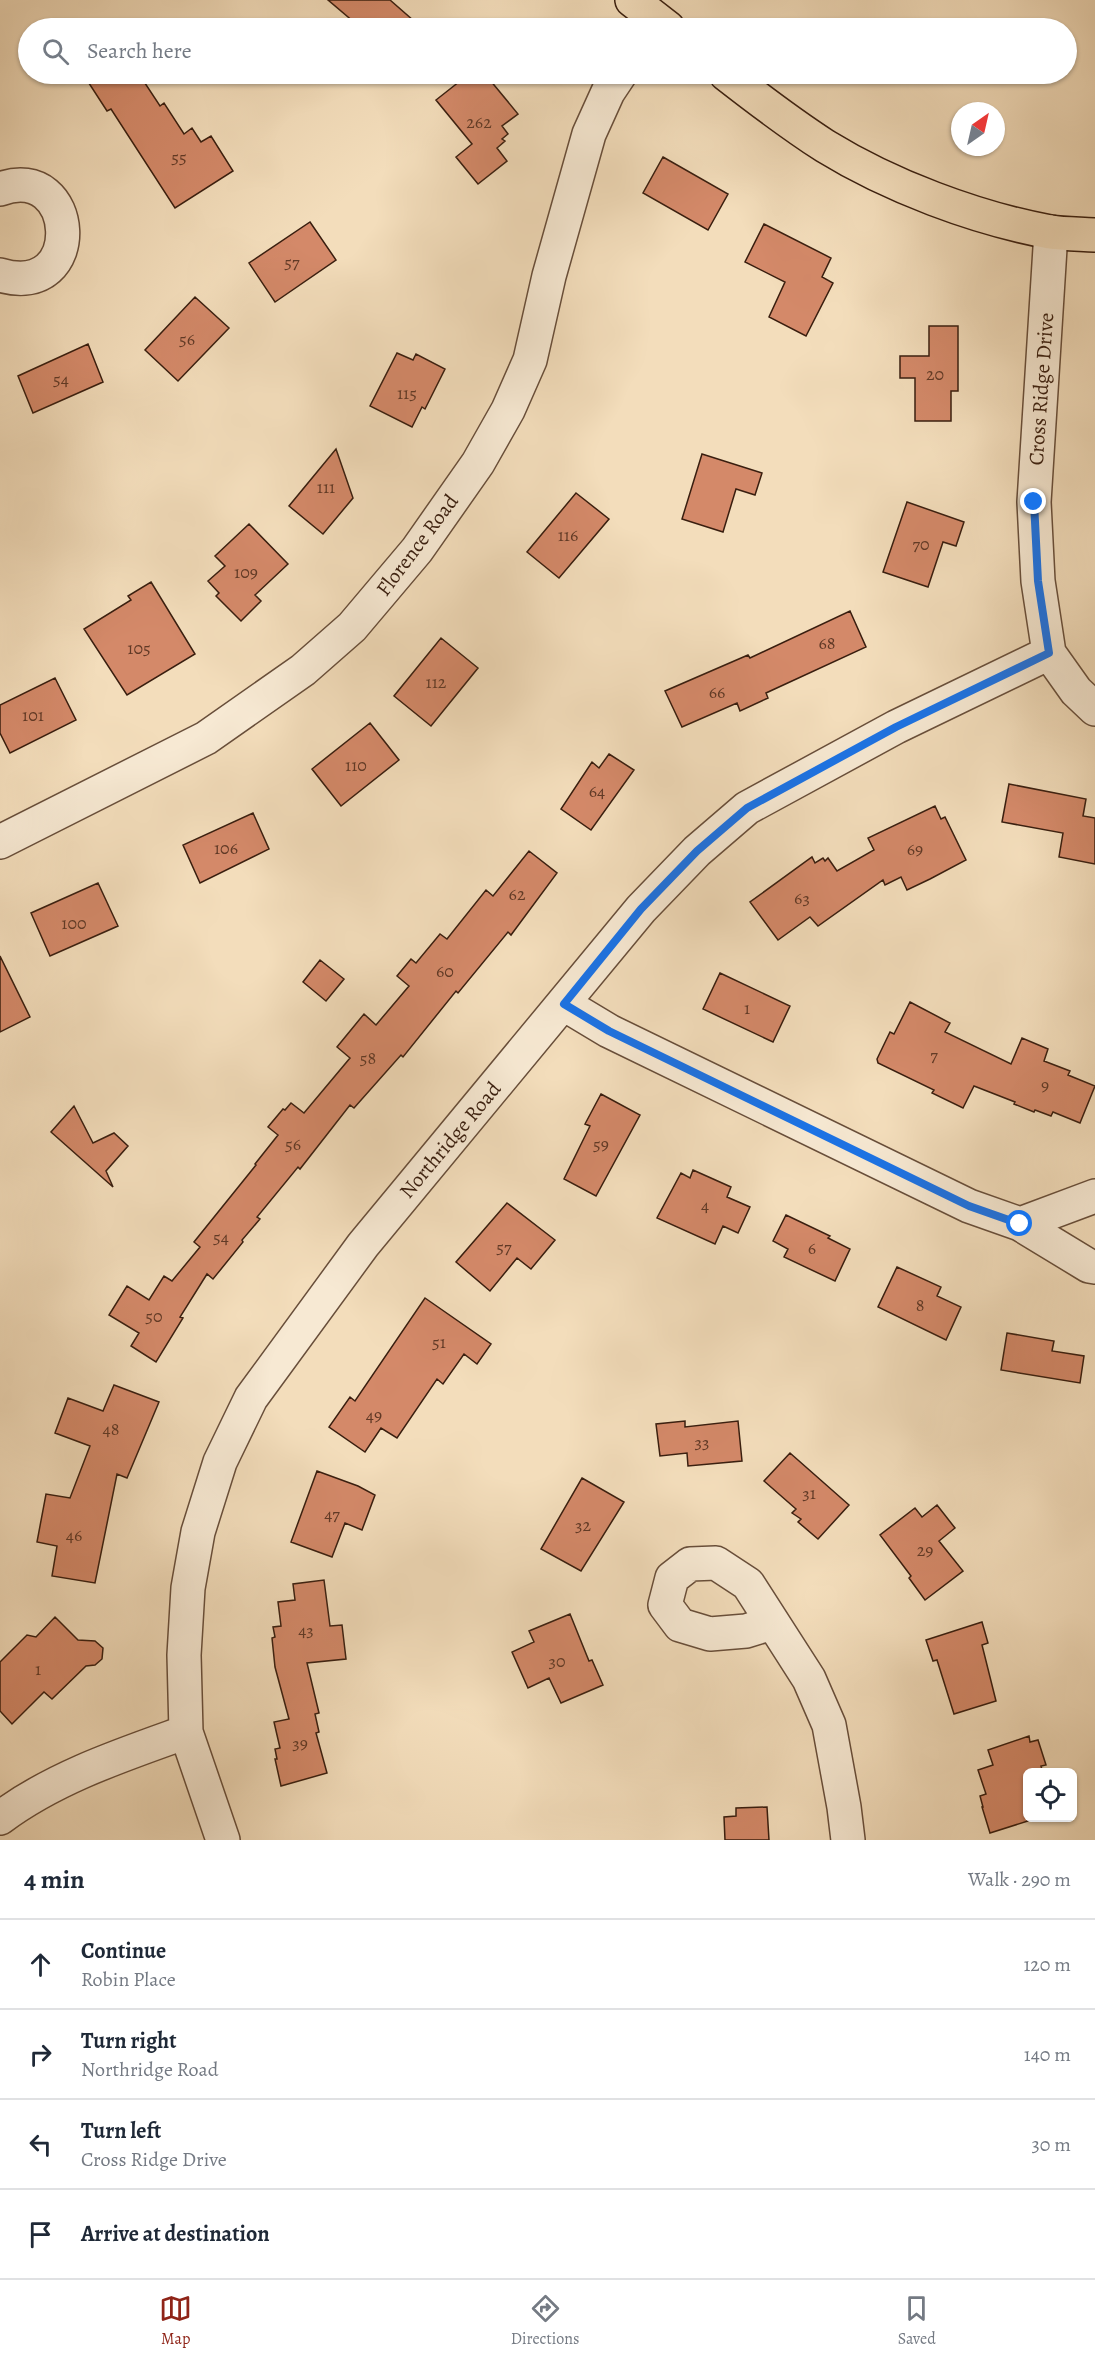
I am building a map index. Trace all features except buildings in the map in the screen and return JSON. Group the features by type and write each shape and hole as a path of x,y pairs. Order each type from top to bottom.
{"main road":[{"path":"632,0 651,18"},
{"path":"739,84 782,117 827,147 917,192 986,216 1051,232 1095,235"}],"street":[{"name":"Florence Road","path":"0,842 215,731 303,670 352,627 417,550 478,463 508,410 530,360 549,276 589,134 613,84"},
{"path":"0,189 22,186 40,191 54,204 64,230 57,256 44,270 27,277 0,275"},
{"name":"Cross Ridge Drive","path":"1051,232 1034,502 1038,581 1049,653 1076,691 1095,710"},
{"name":"Northridge Road","path":"223,1840 186,1732 184,1655 188,1588 198,1532 220,1462 251,1398 363,1245 641,909 697,851 747,808 896,727 1049,653"},
{"path":"564,1004 620,1036 948,1195 1020,1224 1089,1266 1095,1267"},
{"path":"1020,1224 1095,1196"},
{"path":"772,1623 809,1679 829,1725 848,1840"},
{"path":"0,1818 21,1803 100,1763 186,1732"}],"route":[{"path":"1020,1224 969,1206 609,1031 564,1004 641,909 697,851 747,808 896,727 1049,653 1038,581 1034,502"}]}
